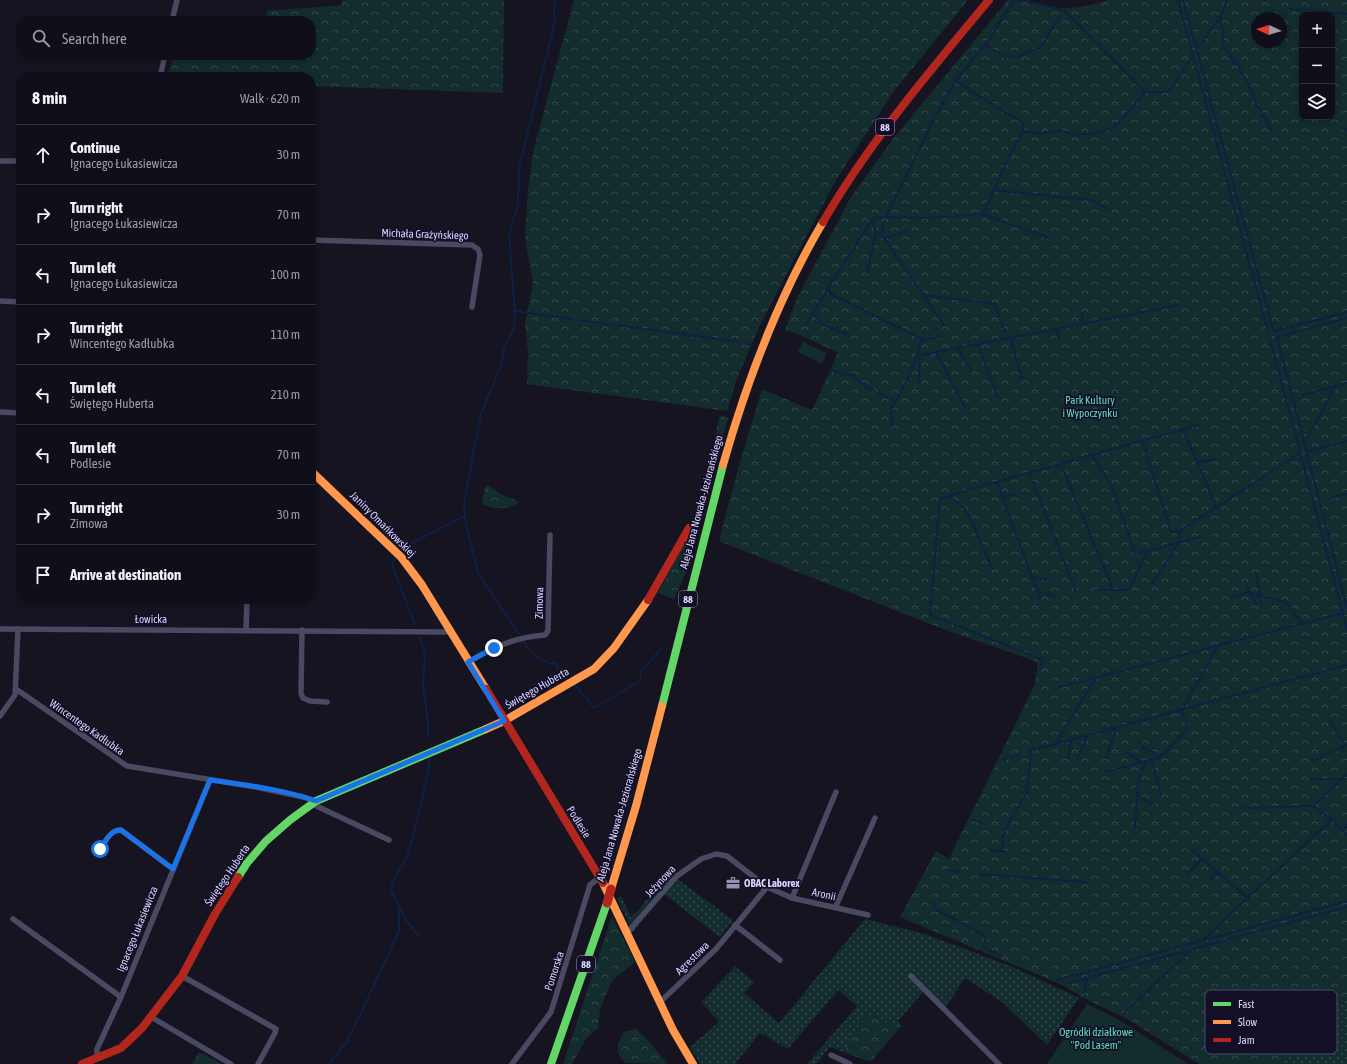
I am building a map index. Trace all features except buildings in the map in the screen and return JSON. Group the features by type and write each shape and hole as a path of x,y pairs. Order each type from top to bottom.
{"street":[{"path":"173,16 177,0"},
{"name":"Aleja Jana Nowaka-Jeziorańskiego","path":"551,1064 607,903 634,810 721,472 743,396 764,342 806,251 830,209 865,155 890,120 989,0"},
{"path":"161,72 164,60"},
{"path":"0,161 16,161"},
{"name":"Michała Grażyńskiego","path":"316,240 472,245 478,249 480,255 472,308"},
{"path":"0,301 16,302"},
{"path":"0,412 16,413"},
{"name":"Janiny Omańkowskiej","path":"316,476 400,556 422,585 468,662"},
{"name":"Świętego Huberta","path":"82,1064 121,1048 150,1017 182,976 214,914 247,863 266,841 314,803 504,721 594,669 606,658 647,601 689,528"},
{"name":"Zimowa","path":"468,662 506,643 520,638 545,635 548,631 550,535"},
{"path":"246,630 247,604"},
{"name":"Łowicka","path":"0,629 450,632"},
{"path":"0,716 15,696 18,629"},
{"path":"302,630 301,694 303,698 310,701 327,702"},
{"name":"Podlesie","path":"468,662 600,877 660,1002 693,1064"},
{"name":"Wincentego Kadłubka","path":"16,688 126,766 279,792 314,803"},
{"name":"Ignacego Łukasiewicza","path":"97,1057 97,1049 210,780"},
{"path":"792,898 836,792"},
{"path":"314,803 389,840"},
{"path":"836,906 876,818"},
{"path":"100,849 111,833 115,830 121,830 173,869"},
{"name":"Aronii","path":"716,854 727,856 767,886 792,898 836,906 868,915"},
{"name":"Jeżynowa","path":"627,933 669,883 687,867 701,859 716,854"},
{"name":"Pomorska","path":"512,1064 551,1012 590,886 600,877"},
{"name":"Agrestowa","path":"660,1002 716,949 767,886"},
{"path":"13,919 120,997"},
{"path":"735,925 780,960"},
{"path":"182,976 276,1029 258,1064"},
{"path":"911,976 999,1064"},
{"path":"150,1017 231,1064"},
{"path":"831,1056 850,1064"}],"green space":[{"path":"342,0 504,0 503,93 316,86 316,72 168,72 173,60 316,60 316,16 266,16 267,11 342,5"},
{"path":"574,0 968,0 894,91 836,180 759,327 736,381 727,411 527,384 528,350 525,324 533,283 525,238 528,190 534,148"},
{"name":"Park Kultury i Wypoczynku","path":"1008,0 1023,1 1061,8 1073,8 1083,7 1108,0 1347,0 1347,998 1337,1008 1337,990 1205,990 1205,1054 1291,1054 1281,1064 1199,1064 1129,1020 1084,998 1060,984 900,917 936,851 949,859 1035,684 1038,662 948,631 719,541 738,469 762,389 812,410 838,353 798,334 785,330 798,296 851,197 893,139"},
{"path":"803,342 827,353 822,364 798,352"},
{"path":"720,415 728,418 686,572 674,599 658,593 696,522"},
{"path":"488,485 502,495 516,500 518,503 510,507 501,508 484,505 482,502 485,487"},
{"path":"671,874 733,920 720,937 664,894 633,932 617,899 621,896 631,917"},
{"path":"612,916 635,962 612,981 600,1009 598,1028 586,1039 572,1064 563,1064"},
{"path":"865,919 925,934 1013,967 1079,998 1047,1045 1002,1002 965,978 946,1007 924,991 898,1021 902,1026 898,1030 879,1017 866,1014 844,1052 830,1047 816,1064 807,1064 857,1006 838,990 788,1049 760,1033 735,1064 700,1064 690,1047 719,1022 701,1002 735,966 754,982 744,993 779,1023"},
{"path":"1347,998 1347,1064 1281,1064 1291,1054 1337,1054 1337,1008"},
{"name":"Ogródki działkowe \"Pod Lasem\"","path":"1087,1004 1116,1018 1188,1064 1047,1064"},
{"path":"866,1014 879,1017 898,1030 870,1062 844,1052"},
{"path":"636,1029 668,1064 625,1063 618,1051 618,1044 624,1032"},
{"path":"199,1052 222,1064 192,1064"}],"waterway":[{"path":"465,520 464,502 481,414 501,365 504,348 514,329 515,315 509,234 518,204 519,167 555,22 554,10 556,0"},
{"path":"886,217 932,123 955,81 987,43 1012,2 1017,0"},
{"path":"1022,0 1064,10 1145,92 1169,92 1193,55"},
{"path":"1178,0 1268,332"},
{"path":"1183,0 1273,329 1275,331 1347,312"},
{"path":"1227,0 1220,19 1225,50 1231,54 1233,62 1239,65 1239,69 1250,87 1257,106 1262,110 1261,117 1265,117 1272,132"},
{"path":"1290,9 1347,14"},
{"path":"985,45 1005,57 1020,56 1041,47 1060,16"},
{"path":"1197,48 1219,19"},
{"path":"893,426 891,410 910,375 922,339 831,294 828,288 873,218 927,218 982,214 985,210 1004,167 1023,131 1023,123 955,81"},
{"path":"1023,131 1040,134 1059,130 1077,135 1096,133 1116,126 1145,92"},
{"path":"994,190 1091,200 1108,209"},
{"path":"982,214 1049,238"},
{"path":"871,220 876,231 882,235 944,325"},
{"path":"882,235 884,222"},
{"path":"867,273 876,231"},
{"path":"884,238 908,231"},
{"path":"805,325 828,289"},
{"path":"923,295 995,304 1005,332"},
{"path":"917,356 1179,305"},
{"path":"514,311 739,342"},
{"path":"813,313 823,325 849,335"},
{"path":"1080,324 1083,313"},
{"path":"1277,337 1347,318"},
{"path":"1056,329 1059,340"},
{"path":"921,341 940,336"},
{"path":"1277,337 1347,608"},
{"path":"1011,338 1022,380"},
{"path":"1270,339 1347,629"},
{"path":"745,344 752,345"},
{"path":"978,344 998,397"},
{"path":"958,349 971,370"},
{"path":"936,352 966,409"},
{"path":"919,383 920,356"},
{"path":"831,370 840,374 853,375 867,387 895,401"},
{"path":"1302,395 1347,383"},
{"path":"1304,443 1336,386"},
{"path":"932,591 940,498 1201,424"},
{"path":"1183,429 1217,508"},
{"path":"1142,440 1171,531 1178,532 1179,543 1152,584"},
{"path":"1306,452 1347,441"},
{"path":"1178,532 1300,453"},
{"path":"1092,455 1112,486 1135,554 1200,537"},
{"path":"1197,462 1216,459"},
{"path":"1057,464 1065,473 1113,590"},
{"path":"1029,473 1077,594"},
{"path":"997,482 1040,599"},
{"path":"1002,497 1015,494"},
{"path":"1332,498 1347,494"},
{"path":"948,496 964,508 971,520 992,569"},
{"path":"401,549 464,516"},
{"path":"466,524 478,573 519,634"},
{"path":"1097,590 1129,590 1147,552"},
{"path":"395,557 392,565 415,625"},
{"path":"1256,572 1262,606"},
{"path":"1032,577 1051,580"},
{"path":"1246,586 1257,605"},
{"path":"1038,591 1054,596"},
{"path":"1234,596 1249,592"},
{"path":"1250,594 1286,602 1303,624"},
{"path":"931,598 930,613 933,616 1041,659 1043,662 1040,669"},
{"path":"1060,687 1343,613"},
{"path":"420,637 425,654 423,685 428,721 428,736"},
{"path":"524,642 529,650 537,657 547,662 556,663 561,675 566,678"},
{"path":"1106,772 1160,757 1188,729 1182,710 1218,646"},
{"path":"575,685 594,708 640,681 641,671 662,648"},
{"path":"1029,751 1347,665"},
{"path":"1058,744 1057,742 1095,678"},
{"path":"1330,722 1345,745"},
{"path":"1106,758 1116,728"},
{"path":"1077,760 1087,736"},
{"path":"1068,758 1071,740"},
{"path":"1140,742 1144,749 1153,752 1160,757"},
{"path":"1312,761 1347,745"},
{"path":"1002,851 1004,831 1027,792 1031,751"},
{"path":"1125,751 1141,762"},
{"path":"1002,760 1019,755"},
{"path":"418,936 404,917 391,891 393,881 408,854 424,789 429,757"},
{"path":"1151,759 1161,795"},
{"path":"1135,827 1138,783 1146,761"},
{"path":"1313,806 1347,774"},
{"path":"1311,779 1342,779"},
{"path":"1137,795 1155,806"},
{"path":"1242,808 1313,806 1332,819 1347,835"},
{"path":"1203,940 1332,819"},
{"path":"973,820 983,823"},
{"path":"1343,830 1347,825"},
{"path":"991,850 1011,853"},
{"path":"1192,850 1248,898"},
{"path":"1186,875 1202,859"},
{"path":"947,870 963,872"},
{"path":"1210,880 1218,872"},
{"path":"980,874 1086,882"},
{"path":"1057,980 1347,901"},
{"path":"934,903 935,909 984,935 986,938 983,946 1001,956"},
{"path":"1069,983 1347,907"},
{"path":"329,1064 346,1043 399,931 399,910"},
{"path":"1123,1014 1191,950"},
{"path":"1084,993 1087,978"}],"traffic: fast":[{"path":"662,706 723,465"},
{"path":"238,877 247,863 266,841 290,820 316,801 486,729"},
{"path":"551,1064 607,903"}],"traffic: slow":[{"path":"723,465 742,402 765,340 792,280 823,222"},
{"path":"316,476 401,557 422,585 486,689"},
{"path":"486,729 504,721 594,669 614,648 648,600"},
{"path":"611,889 636,806 662,706"},
{"path":"603,883 673,1030 693,1064"}],"traffic: jam":[{"path":"823,222 860,163 923,80 989,0"},
{"path":"648,600 689,528"},
{"path":"486,689 603,883"},
{"path":"82,1064 121,1048 142,1028 182,976 215,914 238,877"},
{"path":"607,903 611,889"}],"place":[{"name":"OBAC Laborex","path":"733,883"}],"route":[{"path":"100,849 111,833 115,830 121,830 173,869 210,780 256,787 316,801 504,721 468,662 494,648"}]}
